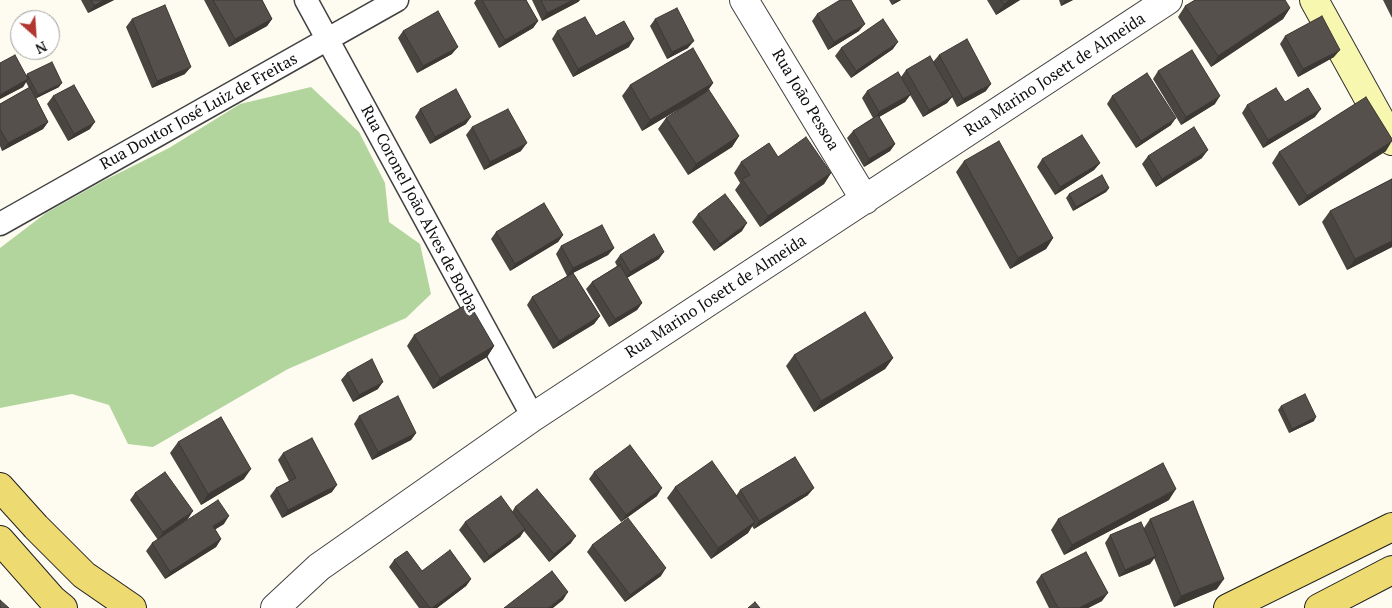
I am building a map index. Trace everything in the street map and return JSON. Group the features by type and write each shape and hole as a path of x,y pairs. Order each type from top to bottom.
{"main road":[{"path":"1314,0 1392,141"},
{"path":"0,487 36,527 84,575 132,608"},
{"path":"1228,608 1392,527"},
{"path":"0,540 52,599 63,608"},
{"path":"1319,608 1392,570"}],"street":[{"name":"Rua Coronel João Alves de Borba","path":"306,0 533,417"},
{"name":"Rua Doutor José Luiz de Freitas","path":"0,224 398,0"},
{"name":"Rua João Pessoa","path":"744,0 865,200"},
{"name":"Rua Marino Josett de Almeida","path":"274,608 319,568 533,417 1168,0"}],"green space":[{"path":"311,87 359,132 385,183 389,222 420,244 431,294 406,318 288,369 153,447 128,444 109,405 72,394 0,408 0,248 46,213 103,181 169,148 240,104"}],"building":[{"path":"91,0 104,0 94,6"},
{"path":"213,0 262,0 272,19 235,39"},
{"path":"482,0 526,0 538,21 505,40"},
{"path":"541,0 573,0 547,13"},
{"path":"840,0 851,0 865,24 834,42 817,14"},
{"path":"1001,0 1010,0 1004,4"},
{"path":"1195,0 1285,0 1290,8 1218,56 1185,6"},
{"path":"165,5 191,67 157,81 132,19"},
{"path":"677,8 694,41 672,52 655,19"},
{"path":"438,11 458,47 423,66 403,31"},
{"path":"1322,16 1340,50 1303,69 1285,36"},
{"path":"585,17 596,36 624,21 634,39 578,69 557,31"},
{"path":"883,19 898,42 856,71 841,48"},
{"path":"967,39 991,84 963,99 939,55"},
{"path":"693,48 713,83 650,120 630,85"},
{"path":"1192,50 1220,96 1186,117 1158,71"},
{"path":"930,56 953,96 929,110 906,70"},
{"path":"10,58 10,60 18,60 28,79 0,95 0,63"},
{"path":"52,62 62,83 38,95 27,74"},
{"path":"898,72 911,94 879,112 867,91"},
{"path":"1147,73 1176,118 1141,141 1112,96"},
{"path":"74,85 95,122 74,134 53,96"},
{"path":"30,87 48,122 8,143 0,129 0,104"},
{"path":"1276,88 1285,102 1308,88 1321,109 1268,140 1247,105"},
{"path":"456,89 471,117 435,137 420,109"},
{"path":"709,90 739,136 696,164 666,118"},
{"path":"1366,97 1392,141 1307,196 1279,152"},
{"path":"508,109 527,143 490,162 472,127"},
{"path":"878,115 895,144 869,159 853,131"},
{"path":"1194,127 1208,150 1162,179 1148,156"},
{"path":"1082,135 1100,163 1060,187 1042,159"},
{"path":"806,137 831,173 768,216 742,179 750,175 741,162 769,143 778,157"},
{"path":"999,141 1053,238 1018,258 964,161"},
{"path":"1102,175 1109,188 1076,207 1069,194"},
{"path":"1392,179 1392,241 1355,259 1330,211"},
{"path":"725,194 747,223 720,244 698,214"},
{"path":"544,203 563,235 515,264 496,232"},
{"path":"602,225 614,248 573,268 561,246"},
{"path":"654,234 664,252 630,272 620,255"},
{"path":"620,265 642,303 615,319 592,282"},
{"path":"573,273 600,316 559,341 532,297"},
{"path":"469,303 494,346 440,378 414,335"},
{"path":"865,312 893,358 821,401 794,355"},
{"path":"372,359 383,382 359,395 347,373"},
{"path":"1305,394 1316,417 1292,429 1281,406"},
{"path":"398,396 416,433 378,452 359,416"},
{"path":"221,417 251,469 208,494 178,442"},
{"path":"312,438 337,485 288,510 276,488 296,478 283,453"},
{"path":"630,445 662,488 626,515 594,472"},
{"path":"795,457 814,488 759,521 740,490"},
{"path":"712,461 755,522 718,548 675,487"},
{"path":"1163,463 1176,489 1072,545 1058,519"},
{"path":"165,472 193,511 163,532 135,493"},
{"path":"537,489 576,536 554,554 515,507"},
{"path":"501,496 525,529 489,556 465,522"},
{"path":"218,500 229,516 213,526 221,539 170,572 152,543"},
{"path":"1193,501 1224,579 1181,596 1150,519"},
{"path":"628,518 666,568 630,595 592,545"},
{"path":"1141,522 1156,556 1125,570 1110,535"},
{"path":"450,550 471,579 430,608 394,560 407,551 422,571"},
{"path":"1086,552 1108,593 1079,608 1058,608 1041,575"},
{"path":"552,571 568,592 548,608 504,608"},
{"path":"0,600 9,608 0,608"},
{"path":"755,602 760,608 748,608"}]}
